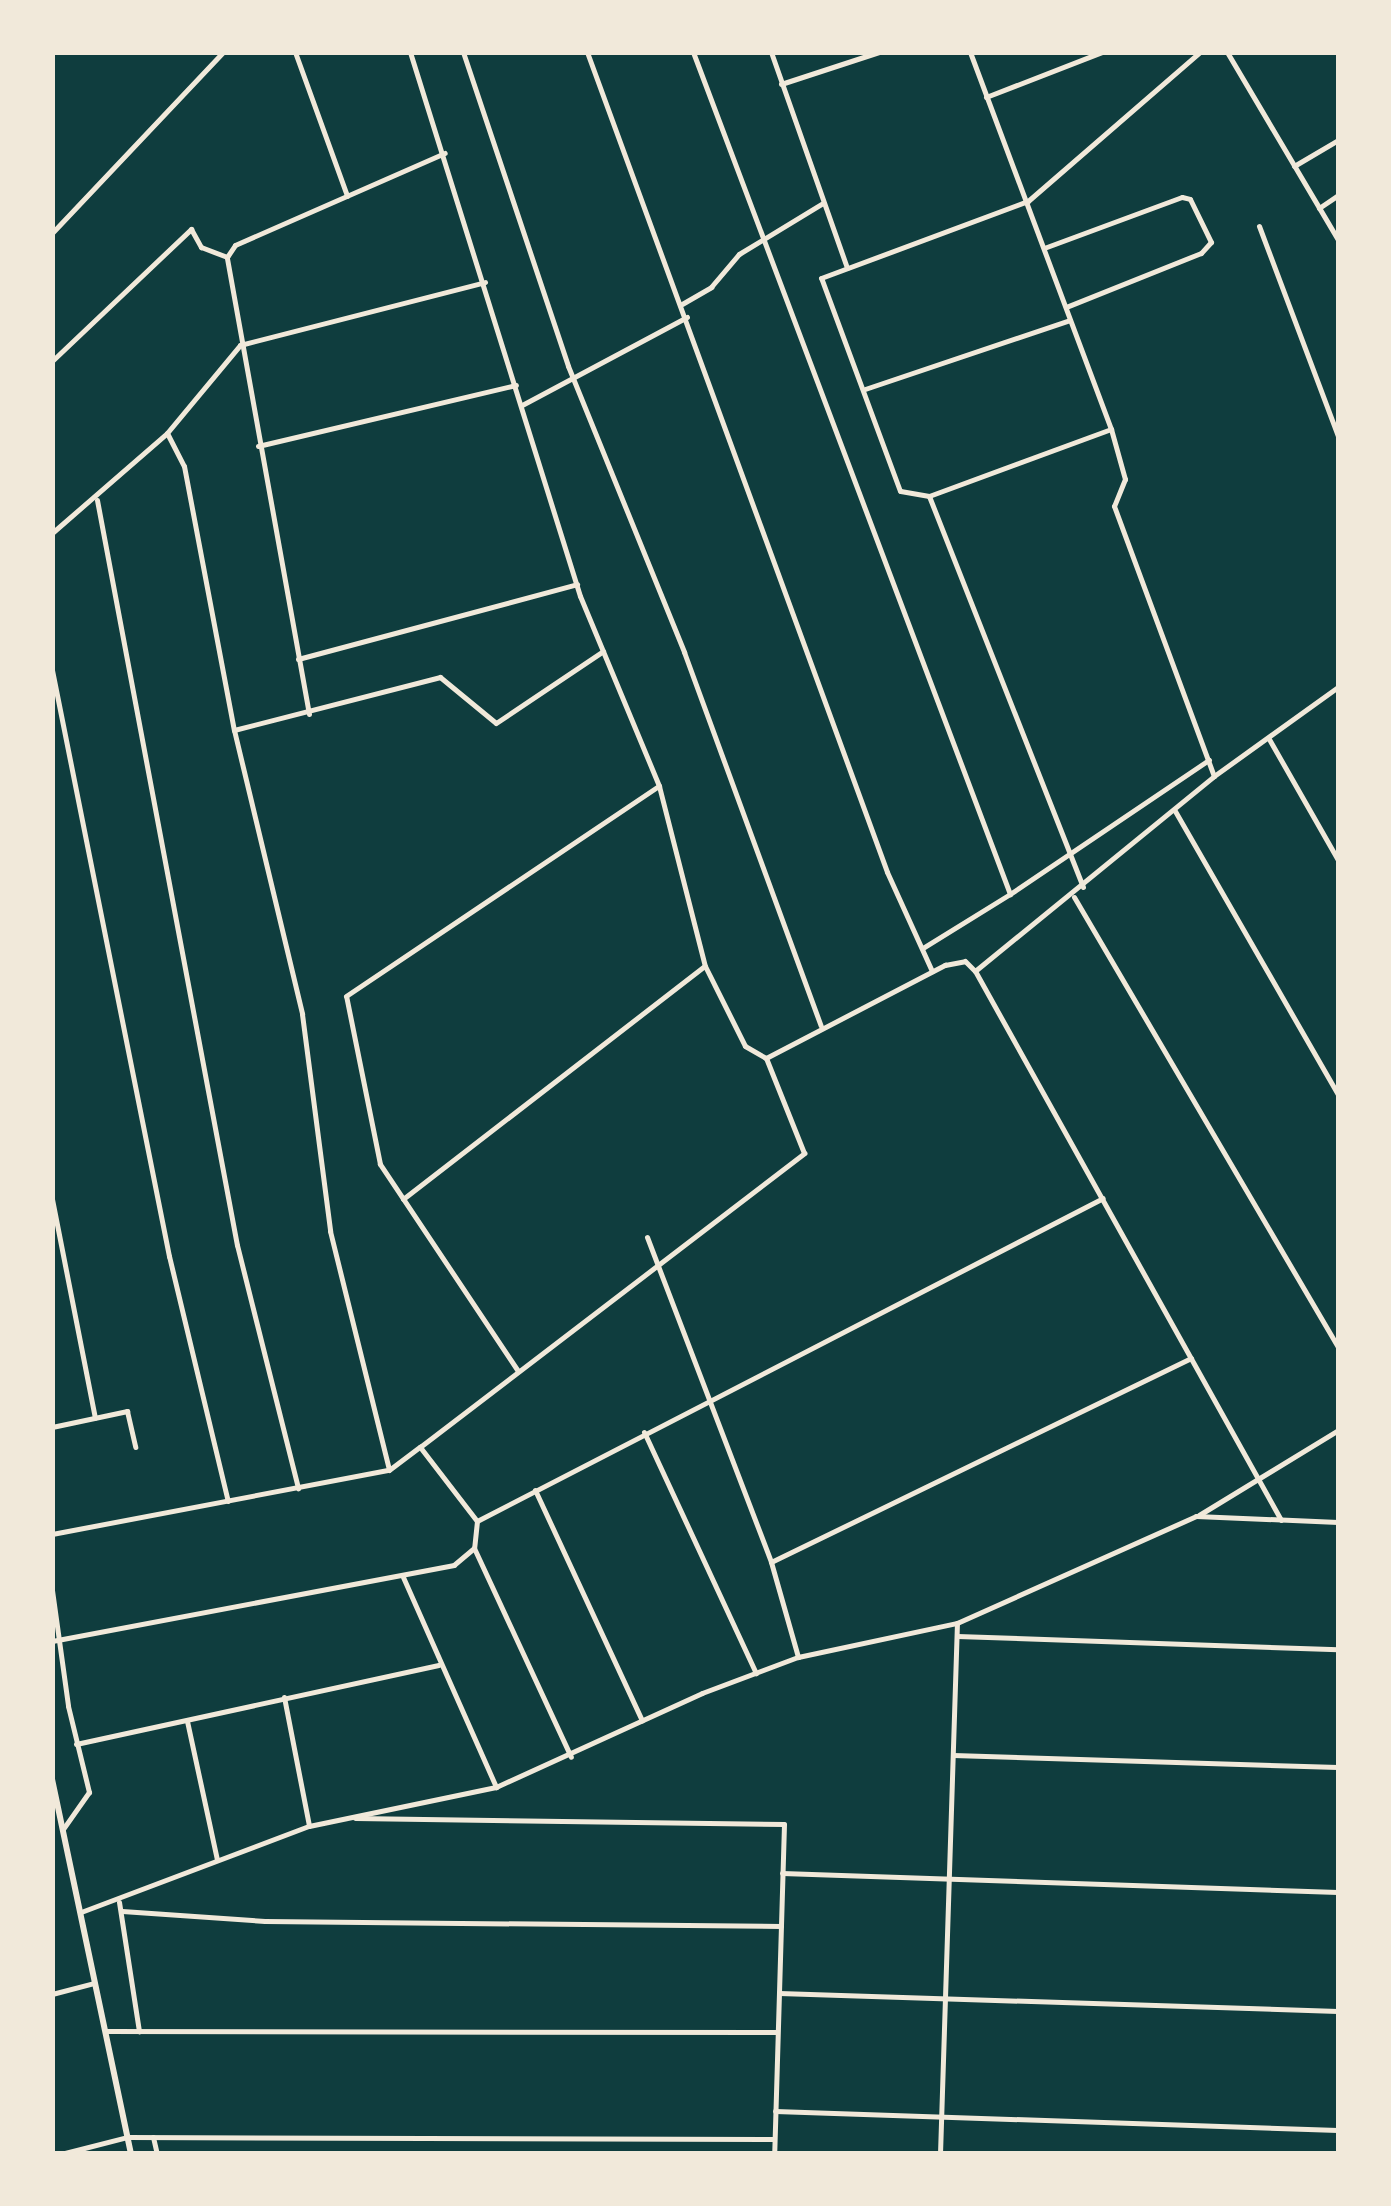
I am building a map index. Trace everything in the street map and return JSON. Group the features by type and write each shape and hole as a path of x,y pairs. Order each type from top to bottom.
{"main road":[{"path":"52,1780 130,2154"}],"street":[{"path":"52,233 223,52"},
{"path":"295,52 347,196"},
{"path":"52,1534 389,1470 804,1153 766,1058 745,1046 706,966 658,786 577,584 446,152 410,52"},
{"path":"463,52 574,381 684,652 821,1026"},
{"path":"587,52 887,872 932,971"},
{"path":"693,52 1010,894"},
{"path":"771,52 847,268"},
{"path":"782,84 879,52"},
{"path":"970,52 1111,429 1125,479 1114,506 1214,776"},
{"path":"986,97 1102,52"},
{"path":"1111,429 929,496 900,490 822,278 1028,202 1200,52"},
{"path":"1226,52 1338,240"},
{"path":"1294,166 1338,140"},
{"path":"309,714 227,257 235,245 446,152"},
{"path":"1319,208 1338,195"},
{"path":"1044,248 1182,196 1190,199 1210,242 1201,253 1066,307"},
{"path":"682,304 711,287 729,262 823,203"},
{"path":"1259,226 1338,436"},
{"path":"52,361 191,230 202,247 227,257"},
{"path":"52,533 97,500 167,433 240,344 485,282"},
{"path":"522,405 574,381 687,317"},
{"path":"864,390 1070,320"},
{"path":"258,446 516,384"},
{"path":"167,433 184,466 234,730 302,1014 330,1230 389,1470"},
{"path":"929,496 1068,860 1083,887"},
{"path":"97,500 238,1245 298,1488"},
{"path":"298,659 577,584"},
{"path":"234,730 309,714 440,677 496,723 603,651"},
{"path":"52,670 168,1256 228,1501"},
{"path":"975,971 1074,897 1214,776 1338,687"},
{"path":"1269,739 1338,860"},
{"path":"922,948 1068,860 1208,760"},
{"path":"518,1372 380,1164 346,996 658,786"},
{"path":"1175,810 1338,1094"},
{"path":"1074,897 1338,1347"},
{"path":"766,1058 932,971 965,961 975,971 1281,1520"},
{"path":"403,1200 706,966"},
{"path":"478,1521 711,1396 1103,1198"},
{"path":"52,1200 95,1418"},
{"path":"647,1237 711,1396 770,1562 798,1657"},
{"path":"770,1562 1192,1358"},
{"path":"52,1426 127,1412 135,1448"},
{"path":"81,1912 119,1902 309,1826 496,1787 571,1757 642,1720 798,1657 957,1623 1196,1516 1338,1430"},
{"path":"644,1432 756,1672"},
{"path":"420,1446 478,1521 474,1548 571,1757"},
{"path":"535,1490 642,1720"},
{"path":"1196,1516 1338,1522"},
{"path":"52,1641 403,1577 454,1565 474,1548"},
{"path":"403,1577 438,1665 496,1787"},
{"path":"52,1590 76,1744 89,1800 62,1829"},
{"path":"940,2154 957,1623"},
{"path":"957,1636 1338,1649"},
{"path":"76,1744 284,1697 356,1688 438,1665"},
{"path":"284,1697 309,1826"},
{"path":"187,1721 217,1860"},
{"path":"953,1755 1338,1767"},
{"path":"338,1818 784,1824 774,2154"},
{"path":"782,1873 1338,1892"},
{"path":"119,1902 139,2030"},
{"path":"122,1911 265,1921 781,1926"},
{"path":"52,1994 94,1982"},
{"path":"778,1993 1338,2011"},
{"path":"104,2030 778,2032"},
{"path":"775,2111 1338,2130"},
{"path":"60,2154 88,2150 127,2137 774,2139"},
{"path":"154,2137 157,2154"}]}
